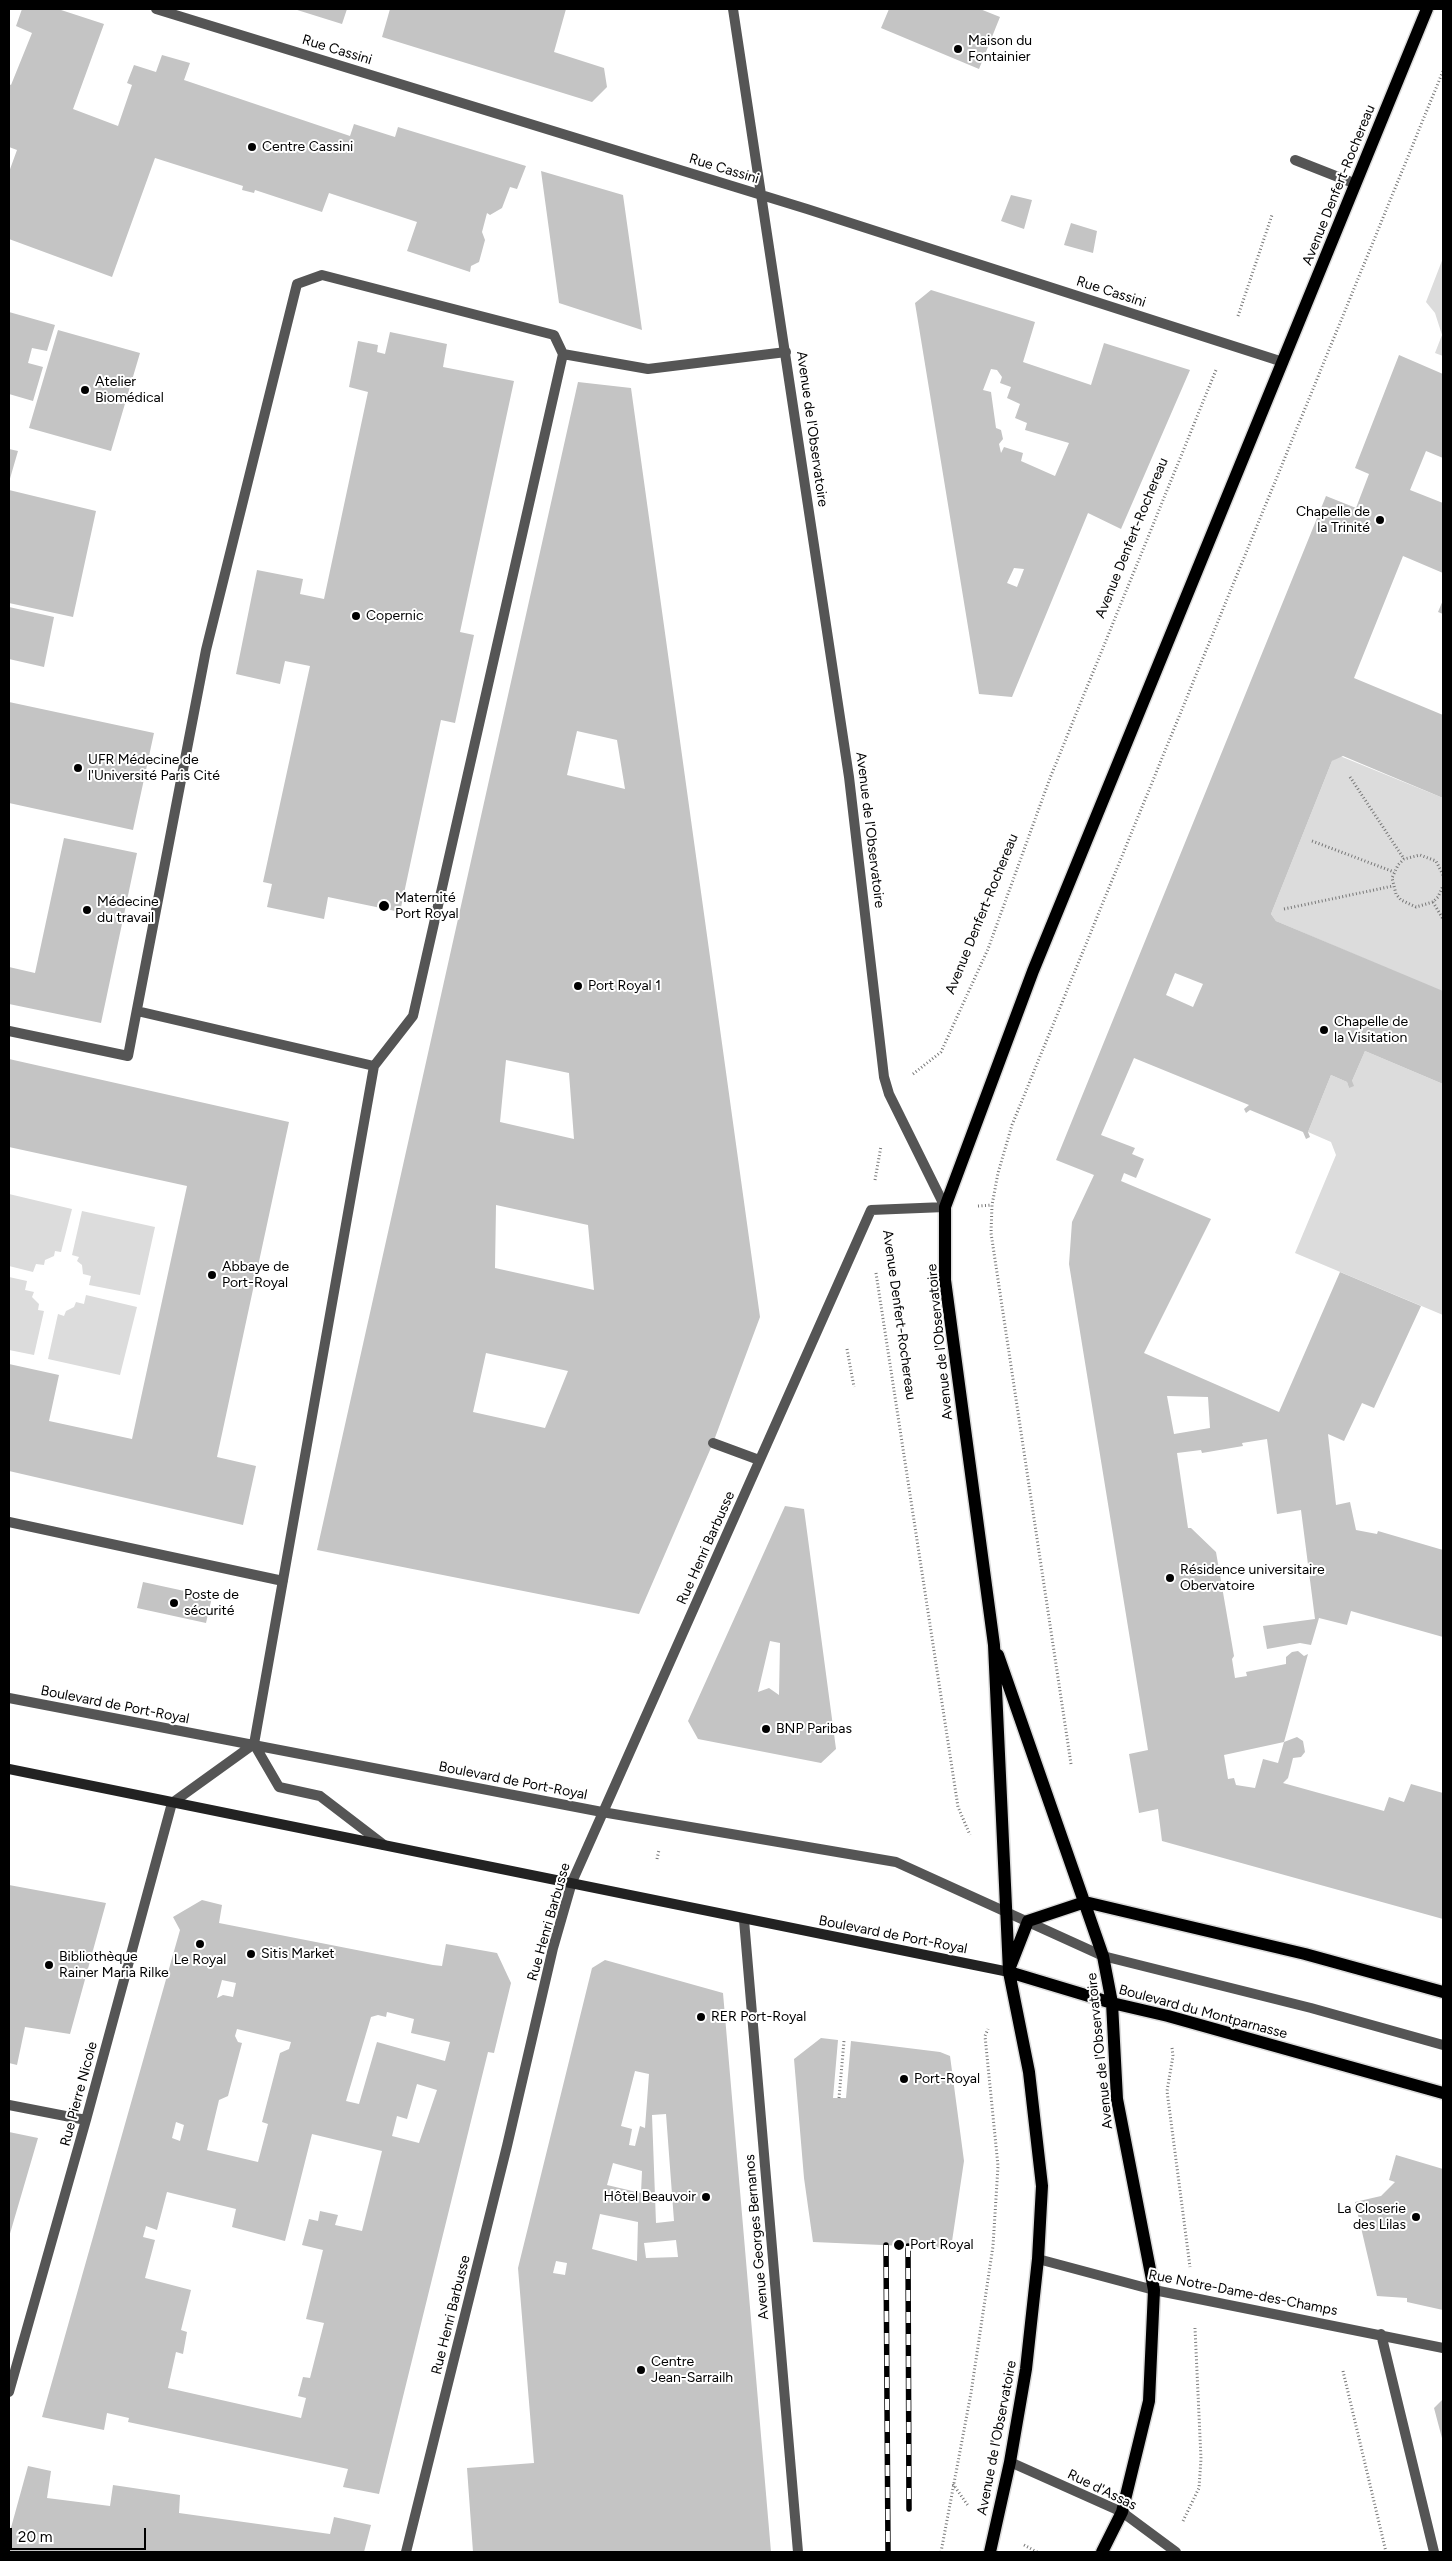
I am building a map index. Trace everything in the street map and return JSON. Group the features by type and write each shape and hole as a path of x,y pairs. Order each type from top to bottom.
{"main road":[{"name":"Avenue Denfert-Rochereau","path":"945,1207 1033,971 1427,9"},
{"name":"Avenue de l'Observatoire","path":"945,1207 945,1280 994,1645 1009,1972 1029,2072 1042,2186 1038,2259 1026,2369 1010,2462 990,2552"},
{"name":"Avenue de l'Observatoire","path":"994,1645 1104,1956 1112,2003 1117,2098 1154,2290 1149,2401 1122,2512 1102,2552"},
{"name":"Boulevard de Port-Royal","path":"9,1769 572,1882 744,1920 1009,1972"},
{"path":"1009,1972 1028,1921 1086,1902 1305,1954 1443,1992"},
{"name":"Boulevard du Montparnasse","path":"1009,1972 1112,2003 1177,2018 1443,2093"}],"street":[{"name":"Rue Cassini","path":"156,9 762,195 1283,362"},
{"name":"Avenue de l'Observatoire","path":"732,9 786,352 849,777 884,1077 889,1094 945,1207"},
{"path":"1295,160 1356,184"},
{"path":"9,1030 128,1056 206,650 297,284 322,275 554,335 563,354 413,1016 374,1066 254,1744 279,1787 320,1796 384,1845"},
{"path":"563,354 648,369 786,352"},
{"path":"138,1011 374,1066"},
{"path":"871,1210 945,1207"},
{"name":"Rue Henri Barbusse","path":"406,2552 507,2146 553,1948 572,1882 871,1210"},
{"path":"713,1442 759,1460"},
{"path":"9,1522 283,1581"},
{"name":"Boulevard de Port-Royal","path":"9,1698 602,1812 896,1862 1005,1910"},
{"path":"172,1803 254,1744"},
{"name":"Rue Pierre Nicole","path":"9,2392 86,2120 172,1803"},
{"name":"Boulevard du Montparnasse","path":"1005,1910 1104,1956 1311,2008 1443,2045"},
{"name":"Avenue Georges Bernanos","path":"744,1920 798,2552"},
{"path":"9,2105 86,2120"},
{"name":"Rue Notre-Dame-des-Champs","path":"1038,2259 1154,2290 1381,2334 1443,2348"},
{"path":"1381,2334 1434,2552"},
{"name":"Rue d'Assas","path":"1010,2462 1122,2512 1176,2552"}],"path":[{"path":"1071,1765 991,1233 992,1205 998,1172 1012,1125 1443,71"},
{"path":"1238,316 1272,215"},
{"name":"Avenue Denfert-Rochereau","path":"889,1094 941,1052 984,958 1050,778 1219,362"},
{"path":"1350,777 1404,859"},
{"path":"1312,841 1394,872"},
{"path":"1443,875 1436,861 1420,855 1404,859 1394,872 1393,886 1401,900 1416,906 1433,902 1443,890 1443,886"},
{"path":"1284,909 1393,886"},
{"path":"1433,902 1443,918"},
{"path":"871,1210 889,1094"},
{"name":"Avenue Denfert-Rochereau","path":"876,1268 958,1807"},
{"path":"847,1349 854,1387"},
{"path":"941,2552 952,2484 971,2393 993,2246 998,2166 985,2036 988,2027"},
{"path":"839,2098 844,2041"},
{"path":"1173,2056 1167,2091 1191,2271"},
{"path":"1195,2329 1201,2459 1199,2488"},
{"path":"1343,2371 1386,2552"},
{"name":"Avenue de l'Observatoire","path":"952,2484 972,2510"}],"shaded area":[{"path":"1443,258 1443,356 1435,353 1442,335 1435,313 1426,302"},
{"path":"1340,756 1443,798 1443,992 1276,921 1271,914 1332,761"},
{"path":"1365,1051 1443,1084 1443,1315 1295,1253 1336,1155 1331,1142 1308,1132 1331,1075 1347,1082 1349,1088"},
{"path":"9,1194 72,1209 61,1252 55,1251 54,1256 45,1260 44,1265 36,1264 33,1272 9,1266"},
{"path":"82,1211 155,1227 140,1295 89,1285 91,1276 83,1274 82,1265 77,1261 79,1257 72,1255"},
{"path":"9,1277 27,1281 25,1290 34,1292 32,1297 39,1304 38,1310 44,1311 34,1355 9,1350"},
{"path":"86,1295 137,1307 120,1375 48,1359 58,1314 64,1316 66,1311 74,1307 76,1302 84,1304"}],"building":[{"path":"22,9 58,9 104,24 73,109 118,126 132,85 127,83 134,65 156,72 162,55 190,63 184,80 350,136 354,124 395,137 398,127 526,166 517,189 510,187 502,208 490,215 487,213 482,232 485,240 479,262 471,266 470,272 407,251 417,222 329,193 322,212 255,190 254,193 242,190 243,186 155,158 112,277 9,239 9,172 17,150 9,147 9,84 11,85 32,33 16,26"},
{"path":"294,9 347,9 342,24"},
{"path":"390,9 566,9 554,52 604,68 607,87 592,102 382,37"},
{"name":"Maison du Fontainier","path":"889,9 980,9 1000,17 979,69 881,28"},
{"path":"541,171 623,195 642,330 559,303"},
{"path":"1011,195 1032,200 1024,229 1001,221"},
{"path":"1071,223 1097,231 1093,253 1064,245"},
{"path":"931,290 1035,322 1023,362 1091,385 1104,343 1190,370 1121,529 1088,513 1012,697 979,694 915,303","holes":["991,369 997,370 1002,377 1000,383 1011,387 1007,398 1020,404 1015,418 1027,423 1025,430 1069,443 1055,476 1021,461 1023,453 1004,447 1001,453 999,444 1003,439 1001,430 996,428 991,392 983,390","1014,568 1024,569 1017,587 1007,583"]},
{"path":"9,312 55,325 47,351 32,348 28,363 43,367 33,401 9,394"},
{"name":"Atelier Biomédical","path":"58,330 140,353 111,451 29,428"},
{"name":"Copernic","path":"390,332 447,344 443,367 514,381 460,632 474,635 455,723 441,720 400,912 328,897 324,919 267,907 272,884 263,882 310,666 285,661 280,684 236,674 257,570 303,579 300,594 324,599 368,392 349,387 358,341 378,345 377,352 385,354"},
{"path":"1399,355 1443,374 1443,458 1426,451 1410,490 1443,503 1443,573 1403,556 1354,678 1443,715 1443,798 1343,756 1332,761 1271,914 1276,921 1443,991 1443,1084 1365,1051 1352,1081 1354,1086 1349,1088 1347,1082 1331,1075 1308,1132 1310,1137 1306,1139 1303,1132 1250,1110 1246,1113 1244,1109 1249,1105 1134,1058 1101,1135 1135,1148 1132,1154 1144,1159 1136,1178 1124,1173 1121,1181 1211,1219 1144,1353 1279,1412 1340,1272 1421,1306 1374,1408 1362,1403 1344,1441 1328,1434 1336,1505 1350,1502 1356,1530 1377,1534 1378,1531 1443,1550 1443,1637 1351,1611 1347,1625 1319,1618 1311,1645 1300,1643 1267,1649 1263,1626 1315,1619 1301,1510 1277,1514 1267,1439 1242,1443 1243,1446 1202,1453 1201,1450 1177,1453 1188,1528 1191,1528 1216,1552 1234,1656 1232,1659 1235,1678 1247,1676 1246,1672 1286,1664 1286,1657 1292,1652 1298,1651 1304,1656 1308,1654 1284,1742 1297,1737 1303,1741 1305,1752 1301,1757 1293,1758 1288,1778 1283,1783 1384,1811 1389,1797 1404,1802 1411,1784 1443,1793 1443,1919 1162,1841 1158,1809 1139,1813 1129,1754 1148,1750 1069,1264 1072,1222 1094,1175 1056,1160 1326,496 1356,508 1369,474 1355,468","holes":["1175,973 1203,984 1193,1007 1166,995","1167,1396 1208,1397 1210,1428 1174,1434","1284,1742 1278,1763 1263,1759 1255,1788 1236,1785 1234,1778 1228,1779 1224,1755"]},
{"name":"Port Royal 1","path":"578,382 631,388 760,1317 713,1443 639,1614 317,1550","holes":["577,731 617,740 625,789 567,775","506,1060 569,1073 574,1139 500,1122","496,1205 588,1225 594,1290 495,1268","486,1353 568,1371 545,1428 473,1412"]},
{"path":"9,449 18,451 9,482"},
{"path":"9,490 96,511 73,617 9,603"},
{"path":"1443,600 1443,614 1438,612"},
{"path":"9,607 54,617 44,667 9,659"},
{"name":"UFR Médecine de l'Université Paris Cité","path":"9,702 154,733 133,830 9,803"},
{"name":"Médecine du travail","path":"64,838 137,853 101,1023 9,1004 9,967 35,973"},
{"name":"Abbaye de Port-Royal","path":"9,1059 289,1122 217,1457 256,1466 243,1525 9,1471 9,1364 59,1375 49,1421 132,1439 187,1186 9,1147"},
{"path":"785,1506 804,1509 836,1749 821,1763 698,1739 688,1721","holes":["770,1641 780,1643 779,1695 769,1688 758,1692"]},
{"name":"Poste de sécurité","path":"143,1582 212,1597 206,1623 137,1608"},
{"name":"Bibliothèque Rainer Maria Rilke","path":"9,1885 106,1903 70,2034 25,2027 17,2065 9,2063"},
{"path":"202,1900 222,1905 219,1923 433,1965 442,1966 446,1944 497,1953 511,1983 494,2053 488,2052 379,2494 343,2487 348,2469 128,2422 129,2418 107,2413 104,2430 42,2417 180,1930 173,1917","holes":["222,1980 236,1983 233,1997 223,1995 217,1998","387,2012 414,2019 411,2033 450,2042 445,2061 377,2042 359,2104 346,2101 371,2017 378,2015 386,2017","237,2029 291,2042 289,2049 280,2053 262,2122 268,2124 258,2162 207,2150 219,2100 228,2096 242,2043 238,2042 235,2036","417,2084 437,2090 419,2143 392,2136 397,2116 407,2119","176,2122 184,2125 180,2141 172,2138","312,2134 382,2151 362,2231 335,2225 338,2215 320,2211 318,2221 309,2219 302,2245 323,2250 306,2319 324,2323 310,2378 303,2377 298,2396 306,2398 301,2418 168,2388 176,2352 183,2354 187,2332 181,2330 191,2290 145,2278 155,2240 143,2237 146,2226 157,2230 167,2192 236,2209 232,2227 285,2241"]},
{"path":"605,1960 723,1993 771,2552 473,2552 467,2468 534,2463 518,2268 592,1968","holes":["635,2071 649,2074 645,2128 640,2126 635,2146 629,2145 632,2129 621,2126","666,2114 674,2221 656,2223 652,2115","613,2163 642,2171 641,2193 607,2185","600,2214 638,2222 637,2261 592,2249","676,2240 678,2257 646,2258 644,2243","556,2261 567,2263 565,2275 553,2273"]},
{"path":"821,2038 838,2040 833,2098 846,2098 851,2041 940,2052 950,2056 964,2161 951,2248 813,2242 804,2178 794,2059"},
{"path":"9,2132 38,2138 9,2237"},
{"path":"1396,2155 1443,2169 1443,2310 1407,2302 1407,2298 1377,2296 1355,2202 1381,2196 1395,2182 1389,2180"},
{"path":"1443,2399 1443,2442 1434,2408"},
{"path":"28,2466 51,2471 47,2498 110,2506 113,2485 180,2495 179,2513 330,2534 334,2517 371,2525 364,2552 9,2552 9,2535"}],"railway":[{"path":"886,2245 888,2552"},
{"path":"908,2246 909,2509"}],"place":[{"name":"Maison du Fontainier","path":"958,49"},
{"name":"Centre Cassini","path":"252,147"},
{"name":"Atelier Biomédical","path":"85,390"},
{"name":"Chapelle de la Trinité","path":"1380,520"},
{"name":"Copernic","path":"356,616"},
{"name":"UFR Médecine de l'Université Paris Cité","path":"78,768"},
{"name":"Maternité Port Royal","path":"384,906"},
{"name":"Médecine du travail","path":"87,910"},
{"name":"Port Royal 1","path":"578,986"},
{"name":"Chapelle de la Visitation","path":"1324,1030"},
{"name":"Abbaye de Port-Royal","path":"212,1275"},
{"name":"Résidence universitaire Obervatoire","path":"1170,1578"},
{"name":"Poste de sécurité","path":"174,1603"},
{"name":"BNP Paribas","path":"766,1729"},
{"name":"Le Royal","path":"200,1944"},
{"name":"Sitis Market","path":"251,1954"},
{"name":"Bibliothèque Rainer Maria Rilke","path":"49,1965"},
{"name":"RER Port-Royal","path":"701,2017"},
{"name":"Port-Royal","path":"904,2079"},
{"name":"Hôtel Beauvoir","path":"706,2197"},
{"name":"La Closerie des Lilas","path":"1416,2217"},
{"name":"Port Royal","path":"899,2245"},
{"name":"Centre Jean-Sarrailh","path":"641,2370"}]}
